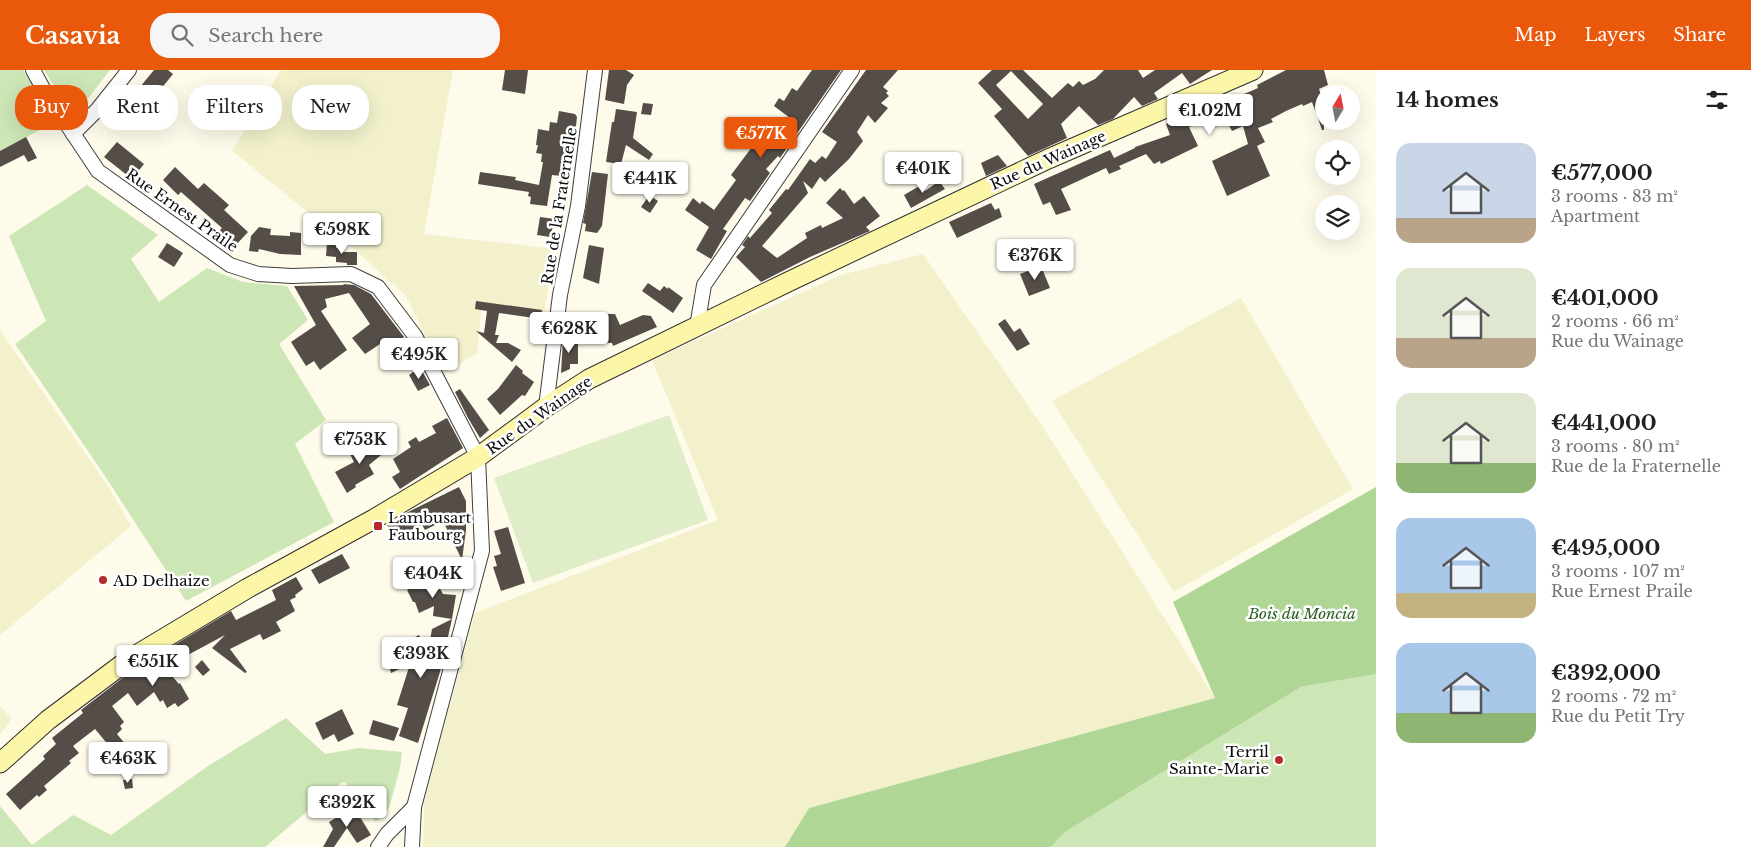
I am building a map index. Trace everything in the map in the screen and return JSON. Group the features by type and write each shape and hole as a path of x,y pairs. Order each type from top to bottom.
{"main road":[{"name":"Rue du Wainage","path":"0,763 48,720 128,660 248,588 374,519 478,457 546,407 589,379 790,281 1040,163 1253,70"}],"street":[{"name":"Rue Ernest Praile","path":"33,70 53,107 64,120 98,171 230,265 258,274 292,276 352,274 378,287 416,336 478,457"},
{"path":"73,134 97,110 129,70"},
{"name":"Rue de la Fraternelle","path":"546,407 560,295 578,206 595,70"},
{"path":"697,327 704,285 852,70"},
{"path":"412,847 414,807 482,551 478,457"},
{"path":"378,847 386,834 414,807"}],"green space":[{"path":"0,70 23,70 33,85 15,85 15,130 40,130 0,151"},
{"path":"44,70 110,70 88,99 88,85 54,85"},
{"path":"281,70 453,70 424,234 555,249 544,312 482,303 477,353 444,374 406,296 353,248 232,151 245,130 282,130 282,85 272,85"},
{"path":"87,185 158,235 131,259 159,302 207,268 243,282 287,286 308,320 279,344 326,420 295,444 334,522 186,601 103,473 15,344 46,321 9,236"},
{"path":"923,254 1041,424 1215,698 809,808 785,847 423,847 424,801 475,613 718,520 652,360 841,275"},
{"path":"1241,298 1353,489 1174,592 1052,401"},
{"path":"0,330 109,488 131,526 0,635"},
{"path":"669,415 708,520 533,583 494,478"},
{"name":"Bois du Moncia","path":"1376,487 1376,674 1301,687 1065,832 1051,847 785,847 809,808 1215,698 1173,602"},
{"name":"Terril Sainte-Marie","path":"1376,674 1376,847 1051,847 1065,832 1301,687"},
{"path":"0,706 12,719 0,734"},
{"path":"286,718 325,754 359,748 402,752 400,768 389,808 376,822 345,782 341,783 265,847 0,847 0,806 32,845 73,815 111,835 208,766"}],"building":[{"path":"154,70 168,70 173,74 164,85 142,85"},
{"path":"505,70 528,70 525,94 502,90"},
{"path":"609,70 626,70 634,75 627,85 624,104 605,100"},
{"path":"812,70 841,70 780,158 778,156 766,169 770,173 750,201 745,198 723,229 727,231 711,259 696,250 709,227 685,210 693,198 700,204 702,201 714,210 736,180 731,175 755,143 763,135 771,141 776,135 778,136 790,118 774,106 779,98 784,101 792,88 797,91"},
{"path":"866,70 898,70 883,87 888,91 886,93 889,96 881,103 888,108 875,123 868,115 857,132 863,141 849,159 825,182 820,177 812,189 803,181 808,193 762,246 777,258 807,238 805,233 821,225 822,228 843,218 826,203 840,188 844,190 854,204 864,196 880,216 866,227 870,231 810,257 761,282 736,257 745,247 742,245 748,236 750,238 772,213 769,210 786,189 788,190 810,159 815,163 822,156 826,159 837,142 822,132"},
{"path":"992,70 1023,70 1052,98 1068,83 1073,87 1079,81 1083,85 1095,79 1104,70 1138,70 1143,78 1155,70 1212,70 1190,84 1182,73 1154,93 1158,99 1142,106 1134,97 1113,119 1098,125 1079,106 1061,124 1067,138 1028,156 994,116 1002,109 978,83","holes":["1011,71 1043,104 1028,119 996,85"]},
{"path":"1286,70 1324,70 1328,85 1315,85 1315,110 1312,102 1303,106 1302,104 1271,119 1273,122 1258,128 1265,142 1257,146 1270,176 1227,196 1212,161 1248,144 1243,126 1232,131 1227,122 1212,128 1208,119 1189,127 1198,146 1161,164 1160,161 1154,164 1146,154 1119,166 1121,169 1109,174 1106,168 1061,189 1071,210 1056,215 1050,202 1043,205 1034,184 1110,150 1114,158 1135,147 1170,135 1166,124 1233,94 1235,98 1258,88 1257,85"},
{"path":"643,103 653,104 651,115 641,114"},
{"path":"616,109 637,112 633,138 653,154 649,160 626,145 621,164 606,162 612,122 614,122"},
{"path":"559,111 575,114 577,117 575,135 568,134 561,176 552,175 547,206 530,204 531,197 528,196 529,192 478,184 480,172 516,177 515,180 539,185 543,162 541,162 542,154 536,153 538,129 549,131 550,122 557,123"},
{"path":"26,137 37,158 28,162 24,155 0,167 0,151"},
{"path":"117,142 144,164 132,179 104,157"},
{"path":"998,155 1007,166 986,176 981,163"},
{"path":"175,167 198,189 204,183 229,205 224,210 248,232 235,246 219,231 222,228 181,192 178,195 163,180"},
{"path":"592,172 608,174 602,226 597,233 585,231 586,224 583,223"},
{"path":"939,181 945,189 911,208 904,195 921,185 925,191"},
{"path":"648,197 658,201 650,213 641,207"},
{"path":"991,203 995,210 999,208 1002,217 957,238 949,222"},
{"path":"540,217 555,219 550,237 537,235"},
{"path":"259,227 271,229 270,235 290,236 290,232 301,233 301,255 280,254 259,249 258,252 249,251 251,236"},
{"path":"167,243 183,253 174,267 158,257"},
{"path":"327,243 336,244 336,248 340,248 340,252 357,252 357,265 336,262 336,257 326,256"},
{"path":"589,245 604,248 599,284 583,278"},
{"path":"1041,266 1050,288 1029,296 1020,274"},
{"path":"648,283 660,291 664,286 668,289 668,287 683,298 673,313 642,291"},
{"path":"354,285 371,294 404,337 392,345 389,338 365,354 352,338 370,324 349,293 325,299 327,307 321,311 347,350 320,370 314,361 306,366 291,342 316,325 294,286"},
{"path":"476,301 542,310 541,319 499,313 495,335 499,335 496,343 508,343 521,350 512,362 476,331 484,333 487,311 475,309"},
{"path":"597,314 615,314 620,325 643,315 651,316 657,327 613,346 612,343 585,342 585,332"},
{"path":"1005,319 1014,332 1020,328 1030,344 1017,351 998,324"},
{"path":"563,339 578,341 578,364 570,364 570,369 561,373"},
{"path":"516,365 523,371 522,373 534,382 525,396 522,395 500,415 487,399 498,389"},
{"path":"416,370 418,373 422,371 430,385 418,391 409,375"},
{"path":"460,389 489,430 480,438 455,392"},
{"path":"447,418 463,448 400,489 392,477 400,472 393,459 411,447 408,442 416,437 419,442 436,433 432,426"},
{"path":"375,437 386,451 369,465 374,474 355,485 356,487 347,493 335,472 354,462 350,454"},
{"path":"459,487 466,501 466,530 462,560 443,521 425,530 422,525 395,538 387,525 410,511"},
{"path":"508,527 525,583 501,591 493,567 497,566 494,556 501,554 494,531"},
{"path":"342,554 350,568 319,584 311,570"},
{"path":"433,576 443,594 456,595 452,619 433,616 434,606 419,613 415,602 413,602 407,590"},
{"path":"296,577 303,589 295,595 296,597 290,600 295,611 276,622 281,631 263,640 260,634 230,649 247,672 245,673 212,648 225,635 186,656 183,653 182,659 165,668 180,683 189,699 178,707 175,703 167,708 163,700 160,702 154,692 137,706 128,693 112,706 124,722 120,726 122,729 117,734 126,745 115,753 95,729 73,746 79,753 69,761 71,763 44,786 47,790 39,797 37,795 20,810 6,794 45,759 43,756 56,744 52,738 83,713 81,710 134,669 231,611 236,620 276,600 272,590"},
{"path":"452,619 440,672 418,743 399,736 408,708 397,705 410,664 391,673 388,662 413,651 409,640 419,635 428,652 432,629"},
{"path":"202,660 210,670 203,676 195,667"},
{"path":"342,709 354,734 338,742 334,734 323,740 315,723"},
{"path":"373,720 399,728 394,741 369,734"},
{"path":"132,779 133,788 125,789 123,780"},
{"path":"354,807 371,835 357,843 347,828 334,847 323,847 333,829 329,822"}],"place":[{"name":"Lambusart Faubourg","path":"378,526"},
{"name":"AD Delhaize","path":"103,580"},
{"name":"Terril Sainte-Marie","path":"1279,760"}]}
